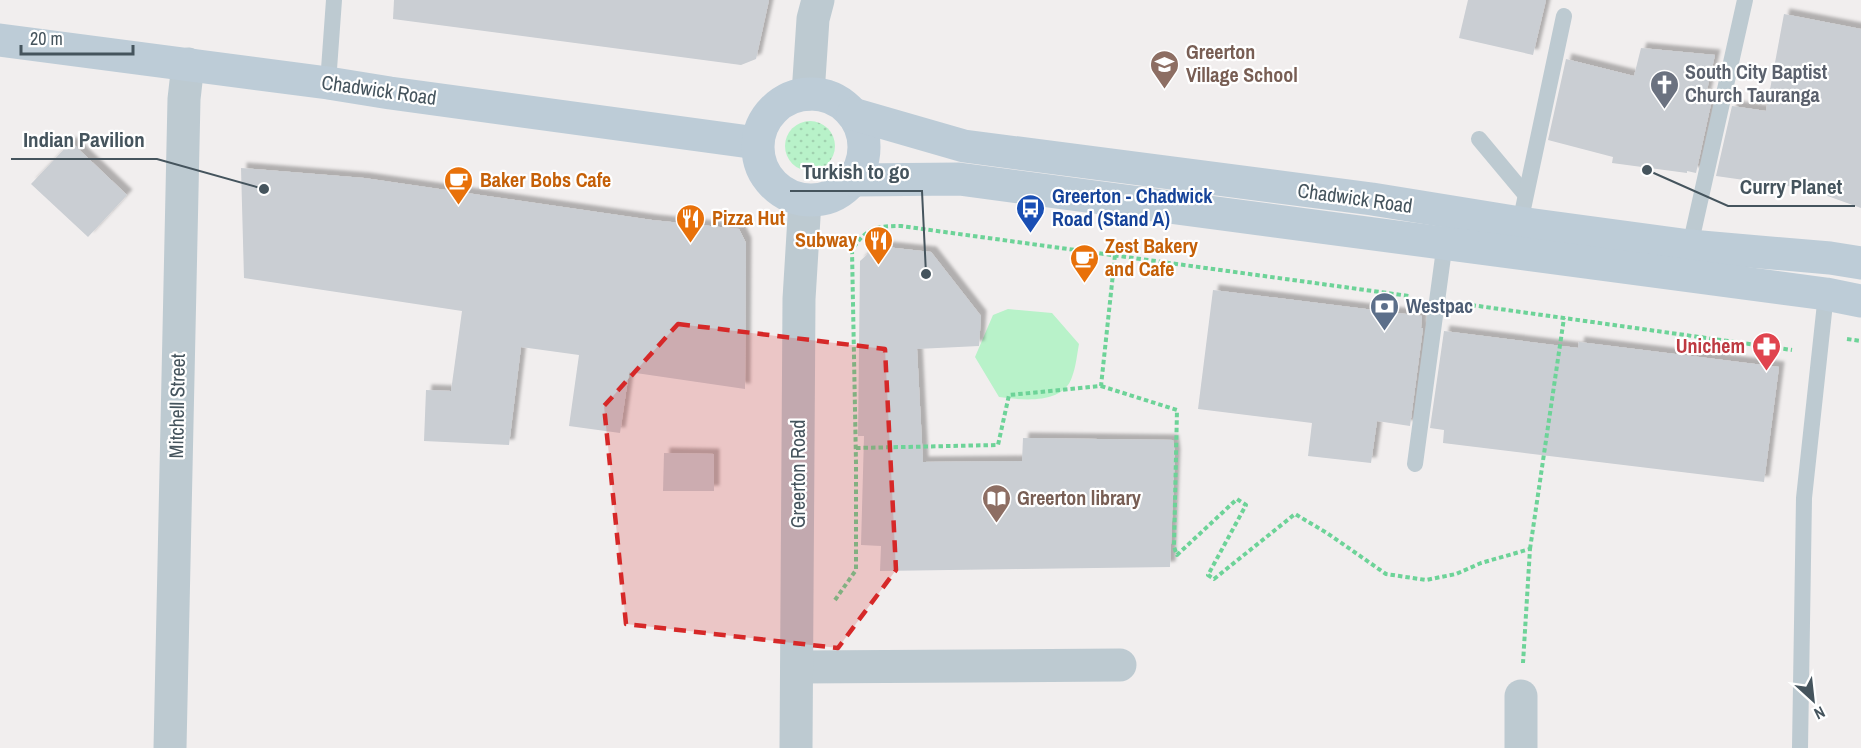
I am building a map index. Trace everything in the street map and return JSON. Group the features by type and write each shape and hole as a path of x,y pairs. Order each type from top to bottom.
{"street":[{"path":"818,0 813,19 808,94 793,97 780,104 761,128 757,143 758,160 764,175 775,188 805,201 823,200 840,193 853,180 862,164 865,147 862,129 853,114"},
{"name":"Chadwick Road","path":"0,40 757,143"},
{"name":"Mitchell Street","path":"170,748 184,99 188,64"},
{"name":"Chadwick Road","path":"808,94 825,96 841,103 853,114 964,147 1372,199 1522,209 1690,246 1830,258 1861,263"},
{"name":"Chadwick Road","path":"853,180 959,178 1445,242 1826,294 1861,301"},
{"name":"Greerton Road","path":"796,748 799,300 805,201"},
{"path":"797,667 1120,665"},
{"path":"1521,696 1521,748"}],"lane":[{"path":"328,83 334,0"},
{"path":"1690,246 1745,0"},
{"path":"1522,209 1564,16"},
{"path":"1479,140 1522,209"},
{"path":"1415,465 1445,242"},
{"path":"1800,748 1804,498 1826,294"}],"path":[{"path":"834,601 856,570 852,250 860,237 878,226 901,226 1795,350 1821,336 1861,341"},
{"path":"1101,386 1115,255"},
{"path":"1521,696 1530,549 1564,318"},
{"path":"856,448 998,445 1009,395 1101,386 1177,410 1174,547 1177,555 1237,499 1246,505 1208,575 1214,579 1295,514 1386,574 1426,580 1456,574 1481,563 1530,549"}],"highlighted area":[{"path":"678,324 885,349 896,570 838,648 626,624 604,406"}],"green space":[{"path":"805,121 815,121 828,128 835,141 835,151 828,164 815,171 805,171 796,167 789,160 785,151 785,141 789,132 796,125"},
{"path":"1008,309 1052,313 1079,344 1072,377 1060,392 1041,399 999,397 975,357 993,315"}],"building":[{"path":"394,0 769,0 756,59 741,65 393,19"},
{"path":"1468,0 1546,0 1533,55 1459,38"},
{"path":"1784,14 1861,29 1861,208 1808,189 1716,176 1732,106 1766,111"},
{"path":"1641,48 1715,55 1704,103 1711,104 1696,173 1612,163 1613,157 1548,140 1566,59 1634,76"},
{"path":"71,142 127,195 88,237 31,184"},
{"path":"241,168 364,178 652,220 739,229 746,243 745,389 629,372 620,433 569,426 579,355 521,347 509,445 424,441 426,390 451,391 462,311 244,278"},
{"path":"877,246 931,252 981,316 979,346 917,349 923,462 1022,461 1023,438 1173,440 1175,454 1170,567 880,571 881,546 861,545 864,436 858,436 860,261"},
{"path":"1213,290 1422,316 1421,328 1423,328 1410,426 1377,421 1371,463 1308,456 1312,423 1198,409"},
{"path":"1444,331 1578,348 1579,342 1779,367 1764,482 1443,443 1444,430 1430,428"},
{"path":"664,453 714,454 714,491 663,491"}],"place":[{"name":"Greerton Village School","path":"1165,90"},
{"name":"South City Baptist Church Tauranga","path":"1664,110"},
{"name":"Curry Planet","path":"1647,170"},
{"name":"Indian Pavilion","path":"264,189"},
{"name":"Baker Bobs Cafe","path":"459,206"},
{"name":"Greerton - Chadwick Road (Stand A)","path":"1031,234"},
{"name":"Pizza Hut","path":"691,244"},
{"name":"Subway","path":"878,266"},
{"name":"Turkish to go","path":"926,274"},
{"name":"Zest Bakery and Cafe","path":"1084,284"},
{"name":"Westpac","path":"1385,332"},
{"name":"Unichem","path":"1766,372"},
{"name":"Greerton library","path":"996,524"}]}
